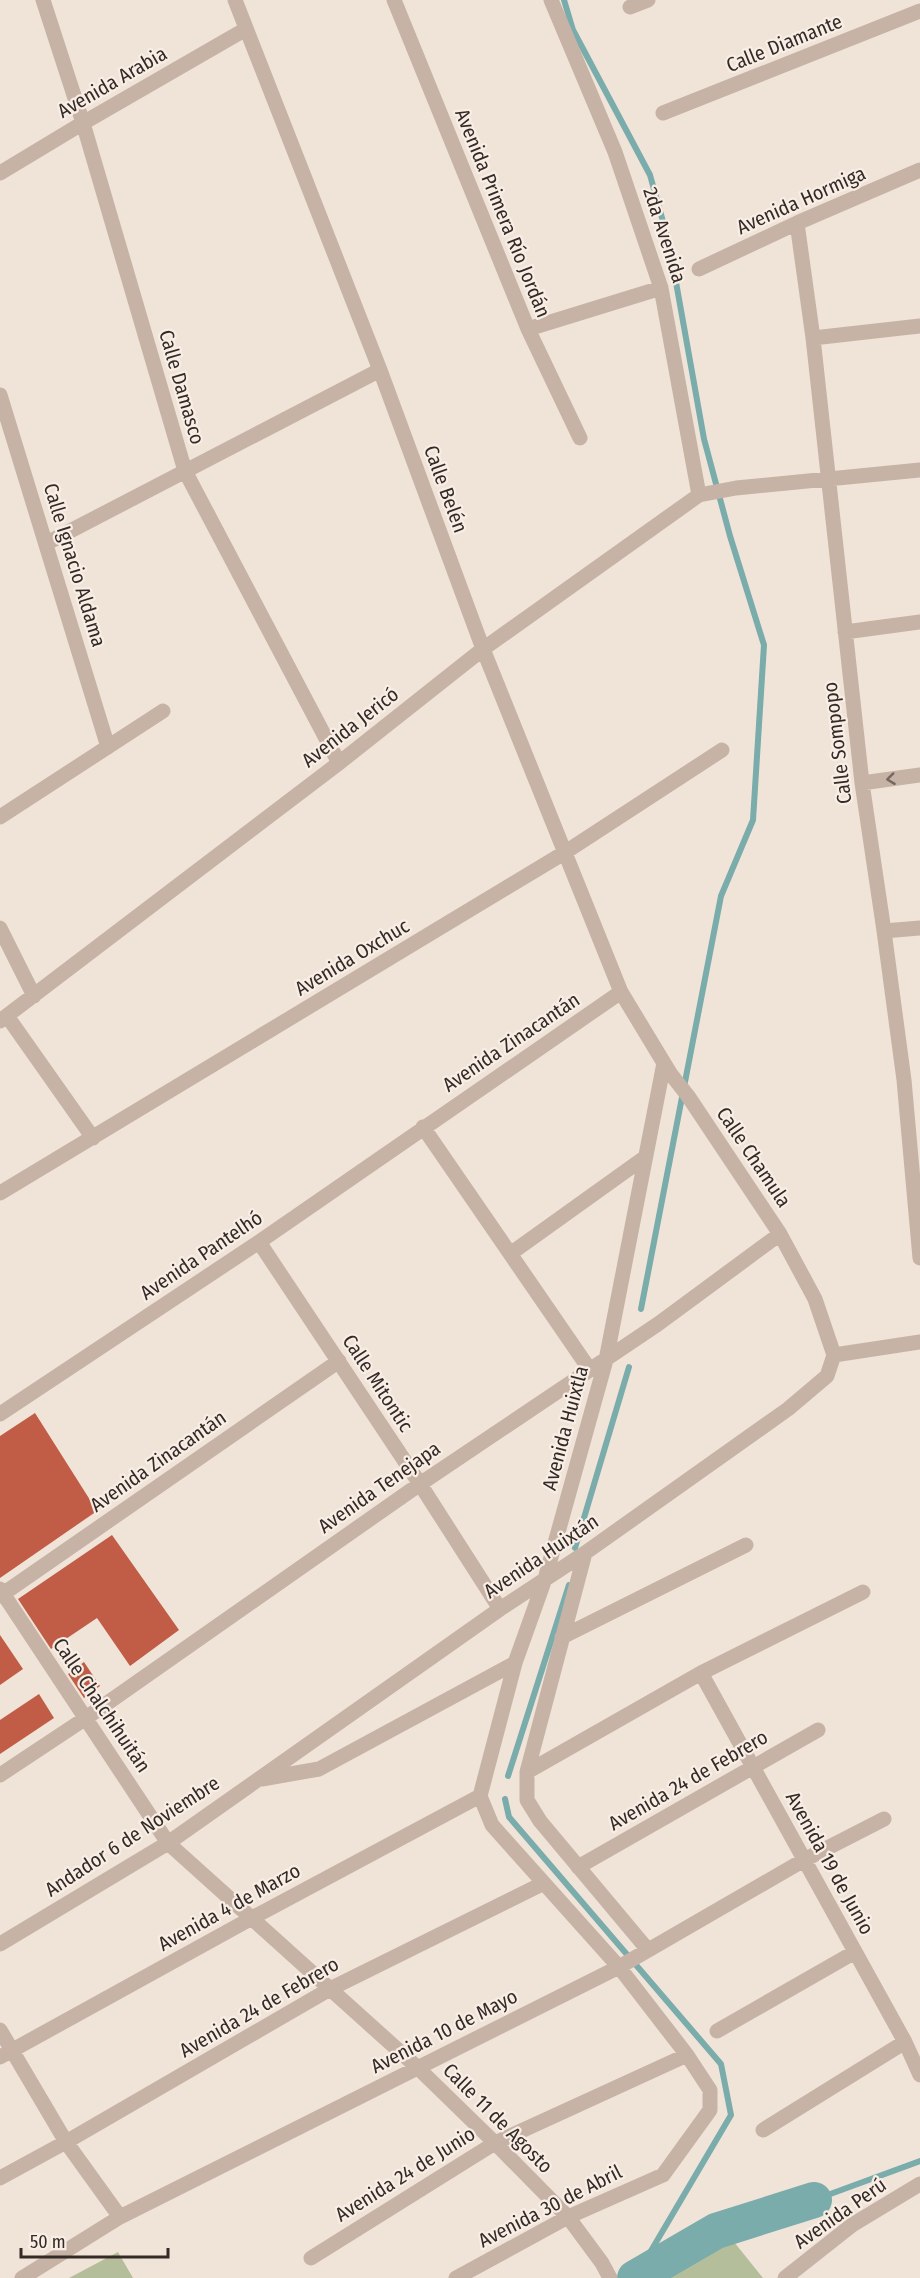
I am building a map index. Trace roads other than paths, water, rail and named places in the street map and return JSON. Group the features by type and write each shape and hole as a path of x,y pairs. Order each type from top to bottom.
{"street":[{"name":"Calle Damasco","path":"43,0 83,123 185,471 339,763"},
{"name":"Calle Belén","path":"235,0 380,370 483,649 621,992"},
{"name":"Avenida Primera Río Jordán","path":"394,0 528,329 580,438"},
{"name":"2da Avenida","path":"550,0 615,152 661,288 703,494"},
{"path":"630,7 648,0"},
{"name":"Calle Diamante","path":"663,113 920,11"},
{"name":"Avenida Arabia","path":"0,173 246,29"},
{"name":"Avenida Hormiga","path":"699,269 797,223 920,170"},
{"name":"Calle Sompopo","path":"797,223 813,338 862,783 904,1080 920,1258"},
{"path":"528,329 661,288"},
{"path":"813,338 920,326"},
{"path":"47,543 380,370"},
{"name":"Calle Ignacio Aldama","path":"0,395 108,747"},
{"name":"Avenida Jericó","path":"3,1018 339,763 483,649 703,494 736,488 920,470"},
{"path":"845,632 920,622"},
{"path":"0,818 163,711"},
{"name":"Avenida Oxchuc","path":"0,1193 564,853 722,750"},
{"path":"862,783 920,776"},
{"path":"0,928 34,996"},
{"path":"884,931 920,928"},
{"name":"Calle Chamula","path":"621,992 667,1068 780,1234 815,1299 834,1355"},
{"name":"Avenida Zinacantán","path":"423,1127 621,992"},
{"path":"3,1018 93,1138"},
{"name":"Avenida Huixtla","path":"480,1796 515,1663 545,1579 606,1360 644,1158 667,1068"},
{"path":"904,1080 920,1079"},
{"path":"423,1127 590,1370"},
{"name":"Avenida Pantelhó","path":"0,1414 258,1242 423,1127"},
{"path":"510,1254 644,1158"},
{"name":"Avenida Tenejapa","path":"0,1775 86,1718 420,1484 606,1360 780,1234"},
{"name":"Calle Mitontic","path":"258,1242 339,1361 500,1609"},
{"path":"834,1355 920,1342"},
{"name":"Avenida Huixtán","path":"256,1780 500,1609 585,1553 788,1409 827,1376 834,1355"},
{"name":"Avenida Zinacantán","path":"1,1593 339,1361"},
{"path":"562,1637 746,1545"},
{"path":"585,1553 527,1772 527,1800 540,1821 646,1952"},
{"path":"527,1772 701,1673 863,1592"},
{"name":"Calle Chalchihuitán","path":"1,1593 168,1843"},
{"name":"Andador 6 de Noviembre","path":"0,1944 168,1843 256,1780 319,1769 515,1663"},
{"name":"Avenida 19 de Junio","path":"701,1673 905,2042 920,2075"},
{"name":"Avenida 24 de Febrero","path":"578,1867 818,1730"},
{"path":"480,1796 492,1825 622,1965 687,2055"},
{"name":"Avenida 4 de Marzo","path":"6,2054 252,1918 480,1796"},
{"name":"Avenida 10 de Mayo","path":"22,2278 120,2217 622,1965 804,1860 884,1819"},
{"name":"Calle 11 de Agosto","path":"168,1843 418,2068 495,2143 568,2217 602,2263 610,2278"},
{"name":"Avenida 24 de Febrero","path":"0,2178 330,1989 544,1883"},
{"path":"717,2031 855,1952"},
{"path":"0,2030 6,2054 120,2217"},
{"path":"763,2130 905,2042"},
{"name":"Avenida 24 de Junio","path":"311,2258 495,2143 687,2055"},
{"name":"Avenida 30 de Abril","path":"456,2278 568,2217 663,2175 710,2110 710,2090 687,2055"},
{"name":"Avenida Perú","path":"785,2278 852,2224 920,2184"}],"waterway":[{"path":"564,0 573,30 650,175 669,243 704,439 730,536 764,645 753,820 721,896 641,1309"},
{"path":"575,1548 629,1367"},
{"path":"508,1776 569,1585"},
{"path":"505,1799 509,1817 721,2064 731,2115 635,2278"},
{"path":"814,2200 920,2161"},
{"path":"635,2278 716,2231 814,2200"}]}
